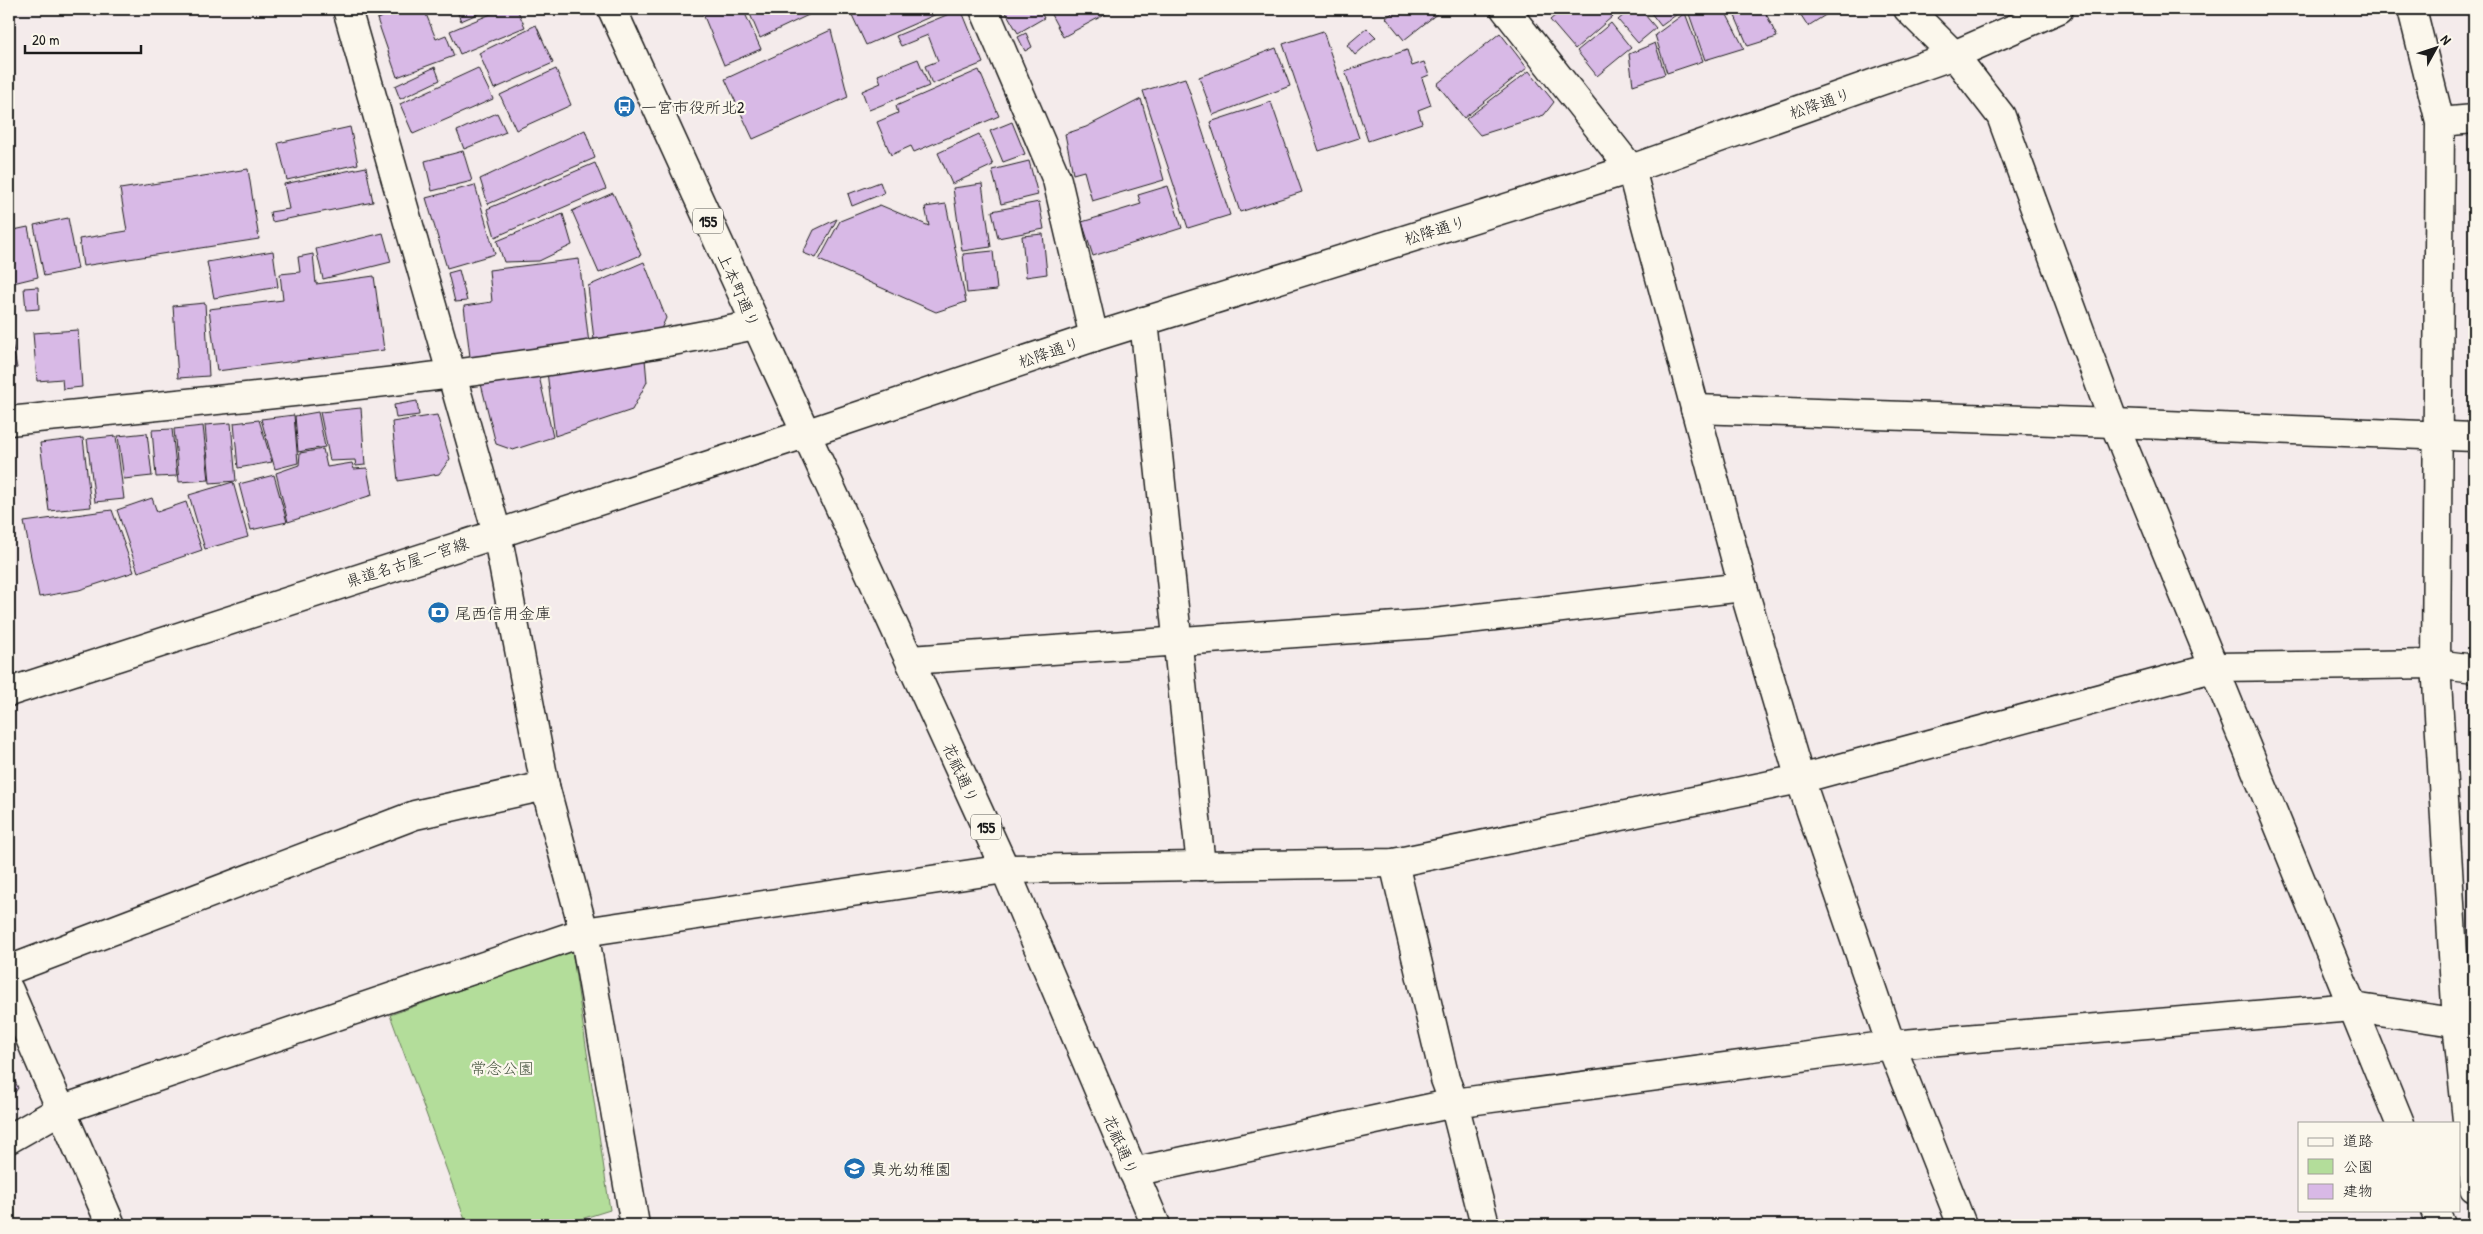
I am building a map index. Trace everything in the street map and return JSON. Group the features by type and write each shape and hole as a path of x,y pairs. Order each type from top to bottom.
{"main road":[{"path":"347,9 496,533 545,786 584,932 634,1225"},
{"name":"上本町通り","path":"614,9 805,434"},
{"path":"984,9 1057,180 1094,337"},
{"path":"1505,9 1631,169 1743,587 1800,778 1891,1046 1962,1225"},
{"path":"1908,9 1954,56 2001,116 2114,423 2216,667 2400,1122"},
{"name":"松降通り","path":"805,434 1094,337 1631,169 1954,56 2059,9"},
{"path":"2412,9 2440,122 2436,664 2466,1024 2474,1188"},
{"path":"2440,122 2474,118"},
{"path":"1144,321 1201,866"},
{"path":"9,421 451,374 680,340 755,325"},
{"path":"1696,409 2474,436"},
{"name":"県道名古屋一宮線","path":"9,692 805,434"},
{"name":"花祇通り","path":"805,434 1004,869 1156,1225"},
{"path":"910,660 1426,624 1743,587"},
{"path":"9,1138 60,1110 584,932 1004,869 1394,863 1800,778 2216,667 2436,664 2474,669"},
{"path":"9,970 414,815 545,786"},
{"path":"1394,863 1445,1079 1454,1103 1485,1225"},
{"path":"9,990 111,1225"},
{"path":"1133,1172 1454,1103 1891,1046 2353,1007 2466,1024"},
{"path":"2436,1212 2442,1225"}],"green space":[{"name":"常念公園","path":"572,950 610,1210 562,1225 467,1225 390,1015"}],"building":[{"path":"402,9 424,9 436,39 446,35 454,56 397,77 377,19"},
{"path":"456,9 489,9 461,21"},
{"path":"503,9 517,9 525,27 460,54 450,31"},
{"path":"701,9 743,9 761,49 724,65"},
{"path":"748,9 821,9 760,38"},
{"path":"867,9 948,9 866,45 852,15"},
{"path":"961,9 983,63 932,84 925,66 938,61 928,35 901,46 896,36"},
{"path":"1004,9 1039,9 1044,18 1018,33"},
{"path":"1048,9 1115,9 1063,37"},
{"path":"1397,9 1443,9 1404,40 1386,18"},
{"path":"1563,9 1620,10 1575,49 1550,20"},
{"path":"1631,9 1640,9 1656,28 1638,43 1618,20"},
{"path":"1648,9 1684,9 1661,26"},
{"path":"1690,9 1724,9 1744,48 1705,60 1688,11"},
{"path":"1732,9 1764,9 1777,37 1748,46"},
{"path":"1797,9 1835,9 1808,26"},
{"path":"1685,13 1703,61 1667,73 1655,35"},
{"path":"1611,23 1631,48 1597,76 1577,51"},
{"path":"536,25 553,63 494,89 479,53"},
{"path":"1367,28 1376,37 1355,55 1347,45"},
{"path":"831,30 848,97 753,139 725,79"},
{"path":"1323,31 1359,138 1319,151 1283,44"},
{"path":"1026,33 1032,47 1025,51 1018,37"},
{"path":"1500,33 1527,68 1464,118 1437,84"},
{"path":"1655,43 1665,74 1633,85 1629,54"},
{"path":"1276,48 1290,86 1213,115 1199,77"},
{"path":"1407,50 1412,66 1424,62 1429,75 1422,78 1431,105 1418,110 1422,123 1368,141 1345,71"},
{"path":"918,59 929,86 869,110 862,91 881,83 878,75"},
{"path":"435,67 440,80 400,99 395,86"},
{"path":"478,68 493,99 413,134 400,104"},
{"path":"556,69 571,105 516,130 500,95"},
{"path":"979,70 999,116 914,152 911,146 891,155 877,122 898,113 896,106"},
{"path":"1529,71 1554,102 1544,115 1480,135 1466,119"},
{"path":"1185,78 1230,215 1188,228 1143,91"},
{"path":"1141,99 1164,180 1092,201 1084,171 1073,174 1065,134 1086,127"},
{"path":"1271,102 1302,192 1240,212 1210,122"},
{"path":"497,113 506,132 464,149 457,131"},
{"path":"1012,122 1025,154 1003,162 990,131"},
{"path":"350,127 358,164 287,180 278,143"},
{"path":"585,130 595,158 488,204 480,179"},
{"path":"979,134 993,165 952,184 938,153"},
{"path":"463,151 472,181 432,191 425,161"},
{"path":"1029,161 1038,195 1001,204 992,170"},
{"path":"595,163 606,189 495,237 487,209"},
{"path":"366,167 373,202 272,222 270,212 289,209 284,184"},
{"path":"248,169 259,239 83,266 79,239 127,231 120,189"},
{"path":"880,182 884,193 852,206 848,194"},
{"path":"982,184 991,247 962,251 953,188"},
{"path":"475,185 495,254 447,268 426,198"},
{"path":"1168,186 1182,228 1093,256 1082,222 1141,204 1138,195"},
{"path":"613,193 641,255 599,273 572,211"},
{"path":"1039,202 1044,229 998,238 992,211"},
{"path":"946,204 966,302 936,312 819,260 840,221 880,205 929,226 925,207"},
{"path":"563,214 572,245 539,261 504,262 497,241"},
{"path":"68,218 78,269 44,276 34,225"},
{"path":"837,219 816,258 803,253 814,230"},
{"path":"28,227 38,277 9,284 9,231"},
{"path":"383,233 391,262 323,279 316,249"},
{"path":"1043,234 1047,274 1026,277 1022,236"},
{"path":"273,251 278,287 214,298 207,262"},
{"path":"993,251 997,290 967,293 963,254"},
{"path":"313,254 316,284 374,276 384,350 217,371 209,309 283,300 280,274 300,272 298,257"},
{"path":"579,259 589,344 470,357 464,306 492,302 489,270"},
{"path":"644,262 666,318 660,331 594,340 588,286"},
{"path":"459,270 467,301 455,302 448,273"},
{"path":"38,287 39,309 26,310 24,288"},
{"path":"205,303 209,376 178,378 173,306"},
{"path":"9,328 17,368 9,370"},
{"path":"78,330 82,387 63,389 62,379 37,381 33,333"},
{"path":"645,359 647,382 632,410 555,436 547,372"},
{"path":"538,372 553,437 513,450 496,444 480,380"},
{"path":"417,401 419,415 396,418 394,405"},
{"path":"361,408 365,465 356,466 355,460 330,461 320,412"},
{"path":"318,412 325,447 298,452 295,416"},
{"path":"294,415 298,463 275,469 261,419"},
{"path":"437,415 450,459 439,474 398,481 392,422"},
{"path":"259,420 272,462 238,468 234,423"},
{"path":"231,423 236,481 210,483 205,425"},
{"path":"203,426 209,480 179,482 174,429"},
{"path":"172,429 177,476 156,477 152,430"},
{"path":"147,433 152,476 124,479 118,436"},
{"path":"116,436 124,499 95,502 87,439"},
{"path":"83,438 91,507 49,511 40,443"},
{"path":"323,449 327,467 352,463 354,469 367,468 372,495 288,522 276,473 299,465 300,453"},
{"path":"274,475 287,522 251,530 239,484"},
{"path":"233,482 248,537 205,549 189,495"},
{"path":"152,498 157,512 186,502 202,550 138,572 117,510"},
{"path":"112,510 134,572 79,590 39,597 24,522"},
{"path":"9,1067 18,1088 9,1101"}],"place":[{"name":"一宮市役所北2","path":"625,107"},
{"name":"尾西信用金庫","path":"439,613"},
{"name":"真光幼稚園","path":"855,1169"}]}
